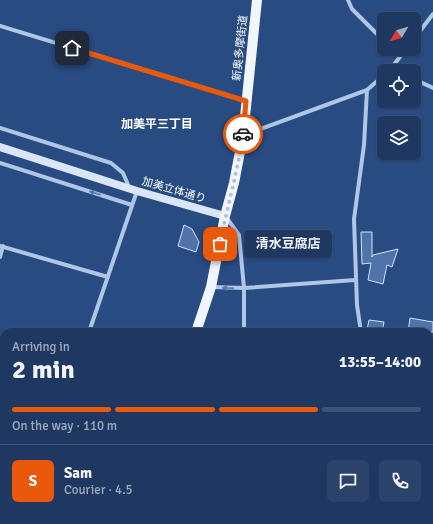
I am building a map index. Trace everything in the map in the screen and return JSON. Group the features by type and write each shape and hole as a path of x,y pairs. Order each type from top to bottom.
{"main road":[{"name":"新奥多摩街道","path":"197,328 211,287 243,136 257,0"}],"street":[{"path":"348,0 352,9 377,34"},
{"path":"421,30 433,14"},
{"path":"0,26 246,101"},
{"path":"395,64 400,58"},
{"path":"243,136 367,90 377,81"},
{"path":"421,82 433,88"},
{"path":"360,328 357,305 354,219 364,145 367,90"},
{"path":"0,128 111,163 123,174 133,189 132,205 90,328"},
{"name":"加美立体通り","path":"0,147 133,189 226,216"},
{"path":"0,163 132,205"},
{"path":"226,216 239,235 244,288 244,328"},
{"path":"0,257 1,246 108,277"},
{"path":"211,287 244,288 356,280"}],"building":[{"path":"184,225 192,229 199,242 196,252 178,246"},
{"path":"361,232 372,232 372,257 373,255 398,249 392,267 387,265 383,284 368,280 371,263 362,264"},
{"path":"410,318 433,322 433,328 409,328"},
{"path":"369,320 384,322 383,328 367,328"}],"way so far":[{"path":"220,244 234,183 243,134"}],"place":[{"name":"清水豆腐店","path":"220,244"}],"district":[{"name":"加美平三丁目","path":"157,124"}],"route":[{"path":"72,48 246,101 243,134"}]}
